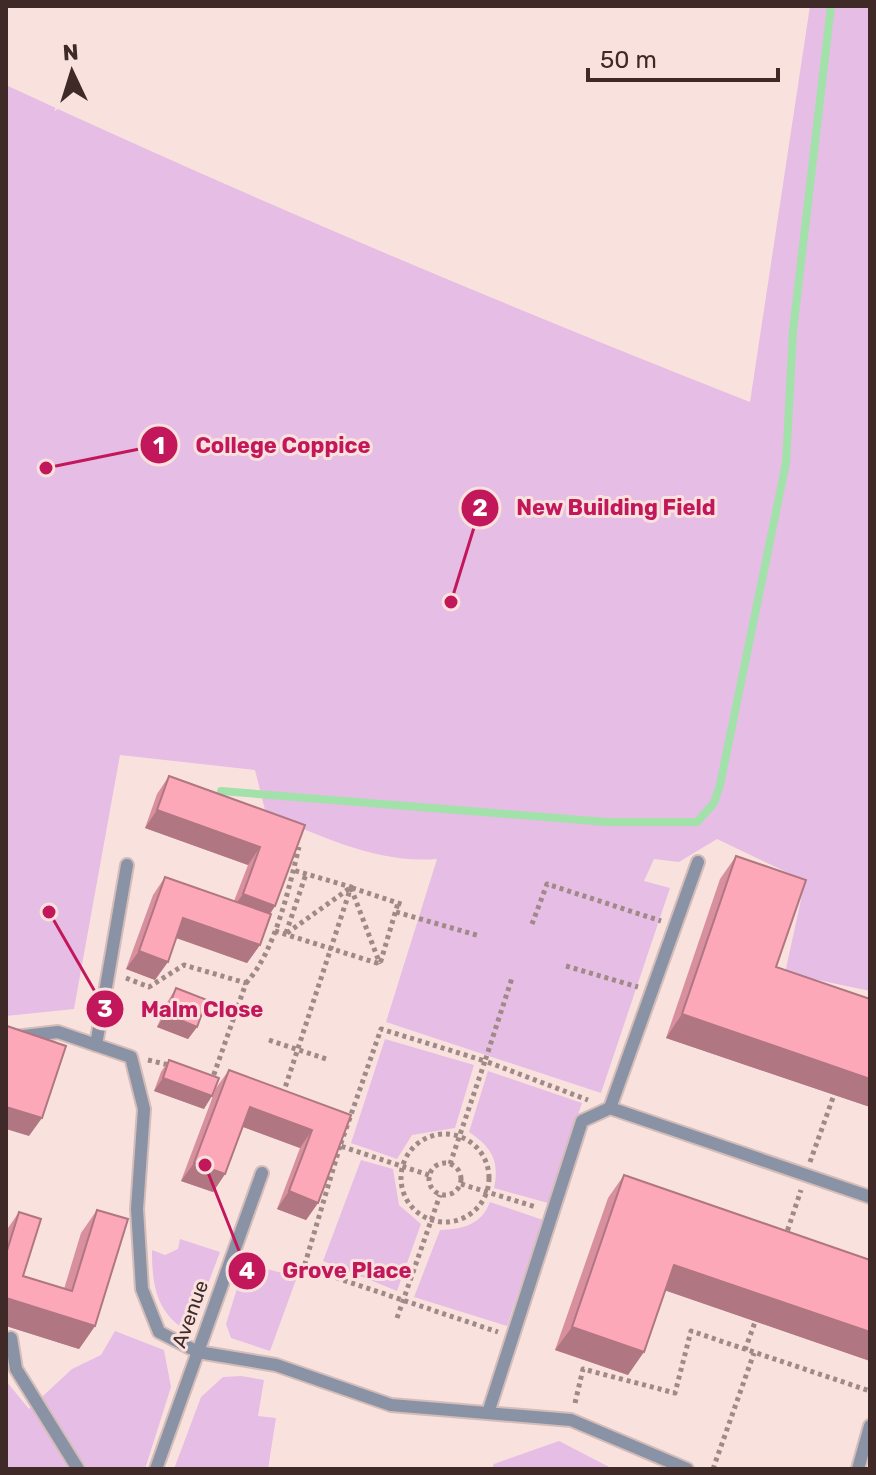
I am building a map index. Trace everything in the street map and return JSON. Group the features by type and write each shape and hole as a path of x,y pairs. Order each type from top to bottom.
{"lane":[{"path":"610,1108 698,862"},
{"path":"96,1045 127,865"},
{"path":"6,1038 58,1032 131,1057 144,1109 137,1209 142,1289 159,1332 198,1352 276,1365 391,1405 571,1420 687,1469"},
{"path":"488,1413 582,1121 610,1108 870,1197"},
{"name":"Avenue","path":"156,1469 262,1173"},
{"path":"11,1338 16,1369 78,1469"},
{"path":"858,1469 870,1426"}],"path":[{"path":"213,1077 246,983 261,964 275,931 299,847"},
{"path":"293,870 401,904 380,964"},
{"path":"286,934 306,874"},
{"path":"532,924 547,884 676,926"},
{"path":"286,934 351,887"},
{"path":"269,1095 281,1099 351,887"},
{"path":"351,887 380,964"},
{"path":"396,912 480,936"},
{"path":"275,931 380,964"},
{"path":"109,971 149,987 184,965 246,983"},
{"path":"566,966 652,991"},
{"path":"450,1164 512,978"},
{"path":"513,1337 304,1267 340,1146 381,1029 485,1061 610,1108"},
{"path":"269,1040 326,1059"},
{"path":"131,1057 177,1066"},
{"path":"203,1073 223,1081"},
{"path":"783,1245 838,1080"},
{"path":"334,1122 347,1127"},
{"path":"445,1134 459,1136 470,1141 485,1159 489,1169 487,1192 471,1214 445,1223 431,1221 410,1205 403,1193 403,1166 419,1143 445,1134"},
{"path":"340,1146 429,1175"},
{"path":"450,1164 460,1174 461,1184 455,1192 440,1195 432,1189 429,1175 435,1166 450,1164"},
{"path":"461,1184 553,1212"},
{"path":"397,1318 440,1195"},
{"path":"745,1350 755,1322"},
{"path":"571,1420 583,1369 675,1393 691,1331 870,1391"},
{"path":"713,1469 754,1353"}],"shaded area":[{"path":"810,6 870,6 870,991 785,973 805,881 717,839 679,862 654,859 644,881 670,888 601,1093 386,1022 437,859 371,853 266,814 255,770 120,755 74,1009 6,1016 6,85 376,249 750,402"},
{"path":"385,1039 474,1065 455,1128 412,1135 397,1159 351,1143"},
{"path":"488,1071 582,1103 548,1203 494,1188 496,1170 492,1155 469,1132"},
{"path":"361,1160 393,1169 399,1205 421,1224 397,1291 323,1261"},
{"path":"490,1202 543,1220 507,1326 414,1297 440,1230 476,1221"},
{"path":"180,1239 220,1252 193,1324 181,1327 160,1302 152,1250 165,1255 178,1249"},
{"path":"245,1263 297,1277 270,1351 231,1338 226,1324"},
{"path":"115,1331 164,1350 171,1387 145,1469 6,1469 6,1381 29,1409 72,1369 101,1355"},
{"path":"223,1377 264,1380 258,1416 276,1418 268,1469 174,1469 201,1397"},
{"path":"559,1441 613,1469 492,1469 494,1464"}],"building":[{"path":"169,776 305,825 275,906 243,894 260,847 157,810"},
{"path":"736,856 806,880 776,967 870,999 870,1079 682,1014"},
{"path":"165,877 271,914 260,945 183,918 168,962 139,951"},
{"path":"176,988 207,1000 197,1027 166,1014"},
{"path":"7,1026 66,1046 42,1118 6,1107"},
{"path":"169,1060 219,1078 212,1096 163,1078"},
{"path":"229,1070 351,1115 318,1203 289,1191 312,1130 250,1107 225,1174 194,1163"},
{"path":"624,1175 870,1260 870,1332 674,1265 644,1352 572,1327"},
{"path":"97,1210 128,1219 95,1326 6,1298 6,1254 19,1212 41,1219 23,1276 72,1291"}],"waterway":[{"path":"221,791 606,822 697,822 714,803 786,463 793,331 831,6"}],"place":[{"name":"College Coppice","path":"46,468"},
{"name":"New Building Field","path":"451,602"},
{"name":"Malm Close","path":"49,912"},
{"name":"Grove Place","path":"205,1165"}]}
